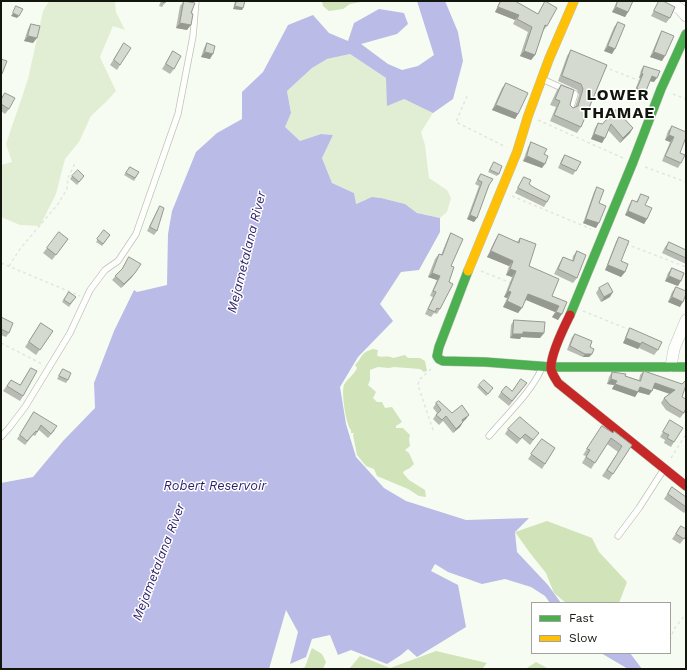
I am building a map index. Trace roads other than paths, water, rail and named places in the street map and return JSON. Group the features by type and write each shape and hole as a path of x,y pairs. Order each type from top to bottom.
{"street":[{"path":"574,1 554,47 528,116 517,152 457,299 437,356 439,360 443,361 485,362 546,367 686,367"},
{"path":"667,1 680,9 686,16"},
{"path":"546,367 555,350 633,162 661,89 686,34"},
{"path":"671,366 674,349 686,320"},
{"path":"546,367 558,383 686,486"}],"lane":[{"path":"1,437 10,428 25,407 70,333 86,298 105,270 118,261 136,234 178,114 193,36 196,1"},
{"path":"542,79 575,94 570,110"},
{"path":"489,436 546,367"},
{"path":"618,536 639,508 665,468"}],"water":[{"name":"Robert Reservoir","path":"417,1 445,1 458,32 463,61 453,99 433,113 404,99 387,106 386,78 350,54 327,59 312,68 287,91 291,113 285,127 300,141 321,134 333,135 322,158 332,183 354,193 356,204 372,197 381,198 405,204 417,213 440,218 440,232 419,270 401,272 380,304 393,321 358,357 340,387 346,424 356,457 384,488 406,501 466,520 529,518 515,532 517,552 548,585 560,602 549,602 545,596 531,587 505,579 482,584 448,572 435,564 431,571 458,585 466,627 417,657 408,649 387,664 351,650 338,655 330,635 312,639 306,657 290,664 298,632 286,610 269,669 1,669 1,483 33,477 63,441 95,408 94,383 114,331 134,290 137,292 167,285 168,234 172,211 196,152 217,133 242,119 242,92 263,72 288,25 313,15 329,33 348,41 354,23 379,9 404,13 408,24 397,34 361,44 388,64 402,70 418,66 434,55"},
{"path":"603,654 631,654 642,669 628,669"}],"district":[{"name":"LOWER THAMAE","path":"618,104"}],"water label":[{"name":"Mejametalana River","path":"247,252"},
{"name":"Mejametalana River","path":"159,562"}]}
